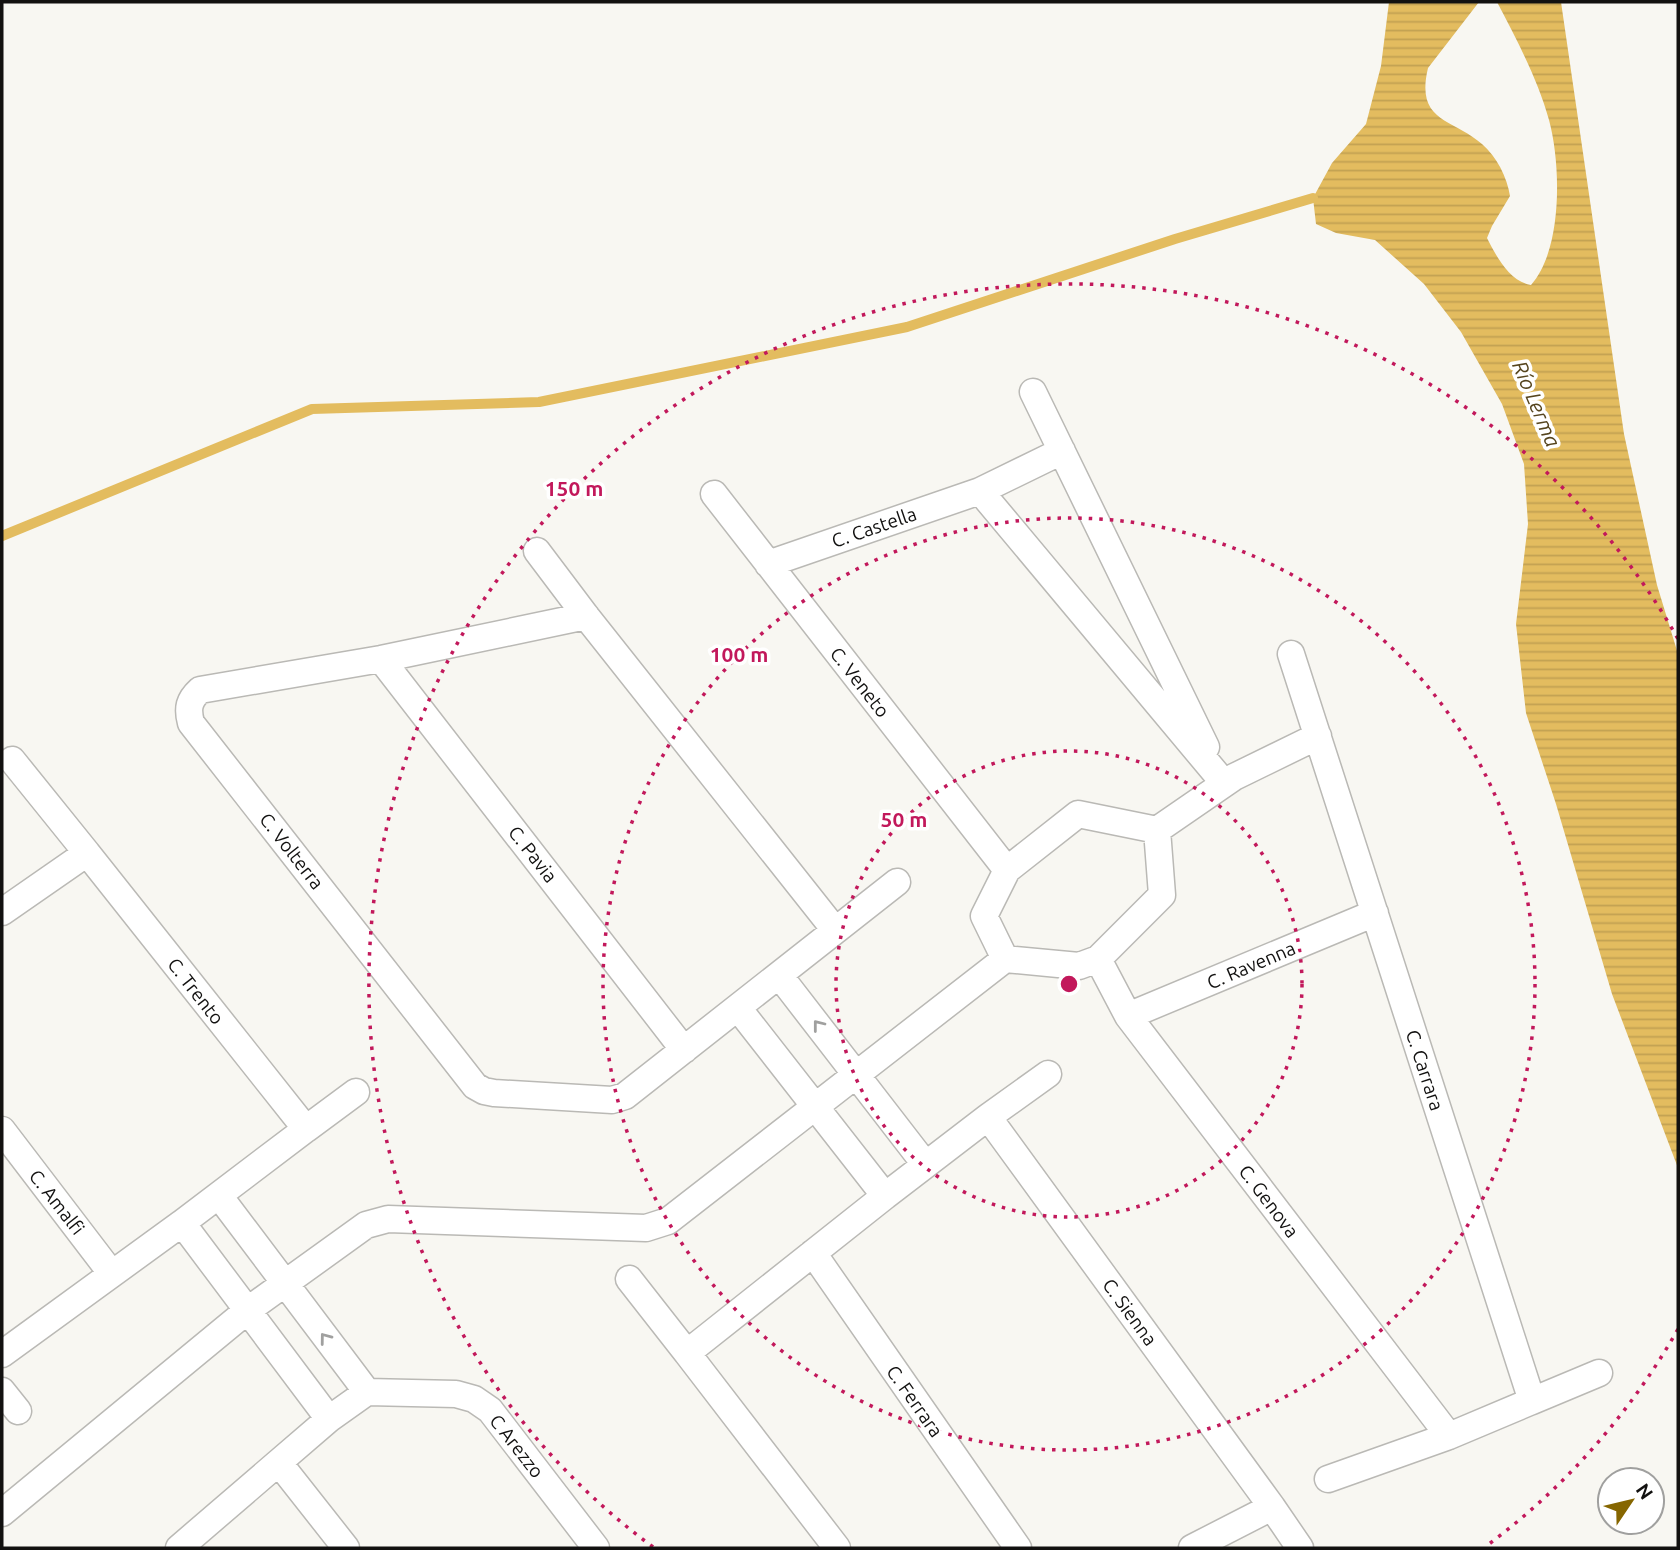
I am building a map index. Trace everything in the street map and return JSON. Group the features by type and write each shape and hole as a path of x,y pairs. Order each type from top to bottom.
{"street":[{"path":"1033,392 1224,783"},
{"name":"C. Castella","path":"768,564 979,491 1062,451"},
{"path":"979,491 1224,783"},
{"name":"C. Veneto","path":"714,494 1007,870"},
{"path":"537,551 835,929"},
{"name":"C. Volterra","path":"586,615 382,659 200,690 192,698 188,711 191,723 475,1086 494,1093 618,1099 897,882"},
{"name":"C. Carrara","path":"1292,654 1532,1401"},
{"name":"C. Pavia","path":"382,659 684,1050"},
{"path":"1005,959 984,916 1007,870 1077,814 1157,830 1224,783 1318,736"},
{"name":"C. Trento","path":"12,760 306,1129"},
{"path":"2,1513 248,1310 366,1225 388,1219 646,1228 668,1221 1005,959 1079,966 1098,959 1162,895 1157,830"},
{"path":"2,912 87,853"},
{"name":"C. Ravenna","path":"1128,1016 1375,913"},
{"name":"C. Genova","path":"1098,959 1128,1016 1449,1436"},
{"path":"779,975 925,1164"},
{"path":"738,1008 884,1196"},
{"path":"687,1353 925,1164 1048,1074"},
{"path":"2,1354 220,1197 356,1091"},
{"name":"C. Sienna","path":"988,1117 1300,1548"},
{"name":"C. Amalfi","path":"2,1130 112,1274"},
{"path":"179,1548 329,1419 367,1392 220,1197"},
{"path":"182,1223 329,1419"},
{"name":"C. Ferrara","path":"813,1253 1018,1548"},
{"path":"629,1279 837,1548"},
{"path":"1328,1479 1449,1436 1600,1373"},
{"name":"C Arezzo","path":"367,1392 456,1394 474,1399 490,1410 596,1548"},
{"path":"279,1463 346,1548"},
{"path":"1192,1548 1272,1507"}],"water":[{"name":"Río Lerma","path":"1389,2 1479,2 1428,68 1425,86 1427,99 1439,117 1482,144 1500,168 1510,196 1487,238 1510,274 1531,285 1549,250 1554,229 1556,159 1549,120 1539,90 1497,2 1561,2 1624,434 1657,585 1678,654 1678,1168 1612,994 1526,713 1516,624 1528,524 1524,464 1502,404 1461,332 1424,284 1375,240 1336,233 1316,224 1313,198 1332,163 1366,124 1381,66"}],"waterway":[{"path":"2,536 312,409 539,402 907,327 1175,239 1313,198"}]}
